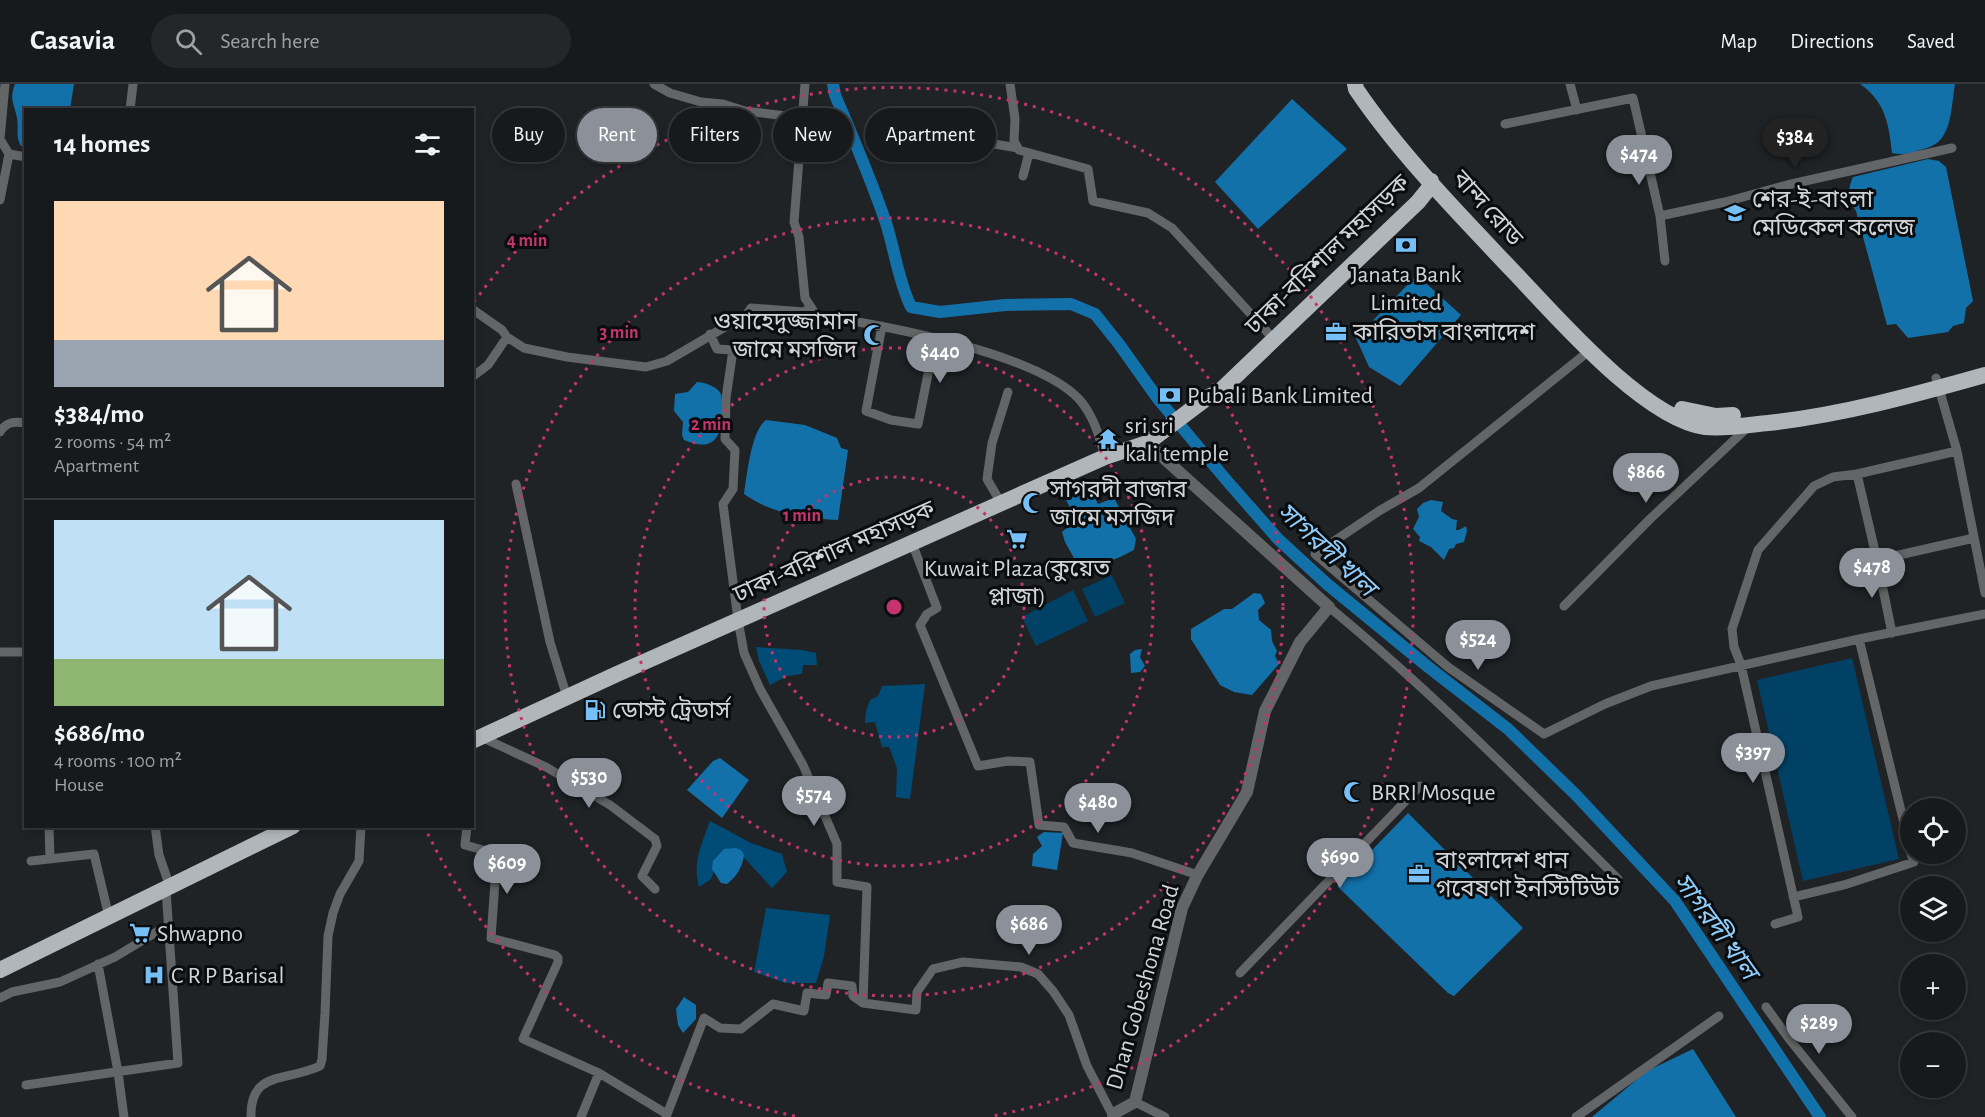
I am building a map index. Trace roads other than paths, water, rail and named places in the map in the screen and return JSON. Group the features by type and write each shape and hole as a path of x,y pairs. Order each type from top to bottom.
{"highway":[{"path":"1355,84 1377,119 1431,181"},
{"name":"ঢাকা-বরিশাল মহাসড়ক","path":"1208,397 1214,385 1413,195 1431,181"},
{"name":"ঢাকা-বরিশাল মহাসড়ক","path":"1208,397 1219,392 1419,202 1430,187 1431,181"},
{"name":"বান্দ রোড","path":"1431,181 1589,351 1659,407 1684,420 1704,426 1750,425 1813,418 1938,383 1985,366"},
{"name":"বান্দ রোড","path":"1431,181 1461,206 1536,280 1596,345 1667,401 1684,410 1716,416 1772,414 1985,375"},
{"path":"1147,443 1186,415 1201,413 1208,397"},
{"name":"ঢাকা-বরিশাল মহাসড়ক","path":"477,739 1105,457 1147,443"},
{"path":"0,970 289,828"}],"street":[{"path":"0,200 9,154 0,139 2,96 5,84"},
{"path":"130,108 134,84"},
{"path":"654,84 670,93 701,102 773,114"},
{"path":"803,108 805,84"},
{"path":"1010,84 1015,119 1014,141 1018,148"},
{"path":"1570,84 1577,110"},
{"path":"1505,124 1633,98 1660,216 1665,261"},
{"path":"996,144 1018,148 1088,169 1093,201 1148,213 1172,228 1269,334"},
{"path":"1660,216 1952,148"},
{"path":"1023,176 1029,153"},
{"path":"9,154 24,157"},
{"path":"799,162 794,222 799,237 805,298 816,315 882,326 935,339 1008,361 1047,377 1077,398 1090,414 1105,457"},
{"path":"474,310 524,348 567,357 646,367 667,361 747,314 751,308 804,312 810,308"},
{"path":"882,326 866,411 891,420 918,424 935,339"},
{"path":"711,334 717,349 733,350 726,398 724,438 735,450 733,489 723,504 744,653 760,689 803,765 837,844 837,882 867,886 863,1003"},
{"path":"474,375 488,364 507,337"},
{"path":"1589,351 1419,488 1379,511 1315,554 1448,667 1544,734 1605,704 1651,686 1741,664 1985,614"},
{"path":"1938,383 1957,451 1985,593"},
{"path":"1001,503 987,479 992,443 1008,392"},
{"path":"0,432 4,425 9,423 24,423"},
{"path":"1564,606 1664,506 1750,425"},
{"path":"1147,443 1329,607 1386,654 1480,741 1618,879"},
{"path":"1775,924 1797,917 1741,664 1734,647 1732,629 1758,550 1814,486 1833,477 1857,474 1957,451"},
{"path":"1857,474 1892,633"},
{"path":"516,484 550,642 567,697"},
{"path":"1877,560 1974,538"},
{"path":"912,543 937,608 927,614 920,626 978,766 1008,761 1030,762 1039,825 1064,827 1072,843 1132,852 1198,875"},
{"name":"Dhan Gobeshona Road","path":"1113,1117 1115,1113 1135,1102 1182,908 1198,875 1247,792 1264,711 1300,642 1329,607"},
{"path":"1859,639 1900,808"},
{"path":"0,652 24,652"},
{"path":"477,739 546,767 610,805 655,839 657,846 642,876 655,889"},
{"path":"1240,973 1420,786"},
{"path":"49,828 50,859"},
{"path":"26,1085 178,1063 168,926 168,888 159,855 155,828"},
{"path":"251,1117 250,1102 261,1084 308,1072 320,1066 326,1013 328,936 340,894 359,861 362,828"},
{"path":"467,828 465,845 497,854 491,938 558,958 523,1039 599,1073 666,1115 704,1018 720,1028 741,1029 773,1004 804,1011 807,993 826,995 828,983 852,986 853,996 863,1003 916,1010 917,992 933,969 963,962 1021,967 1038,974 1069,1015 1087,1066 1113,1117"},
{"path":"31,861 94,854 109,917"},
{"path":"1792,897 1847,884 1908,864"},
{"path":"0,998 12,992 60,982 115,957 168,926"},
{"path":"98,964 124,1117"},
{"path":"1766,1007 1852,1117"},
{"path":"1576,1117 1719,1016"},
{"path":"581,1117 599,1073"},
{"path":"1135,1102 1165,1117"}],"waterway":[{"name":"সাগরদী খাল","path":"833,84 835,95 886,223 911,307 940,312 1005,305 1071,304 1095,314 1158,399 1278,539 1327,584 1508,729 1576,795 1675,901 1820,1117"}],"place":[{"name":"শের-ই-বাংলা মেডিকেল কলেজ","path":"1735,213"},
{"name":"Janata Bank Limited","path":"1406,245"},
{"name":"কারিতাস বাংলাদেশ","path":"1336,332"},
{"name":"ওয়াহেদুজ্জামান জামে মসজিদ","path":"874,335"},
{"name":"Pubali Bank Limited","path":"1170,395"},
{"name":"sri sri kali temple","path":"1108,439"},
{"name":"সাগরদী বাজার জামে মসজিদ","path":"1033,503"},
{"name":"Kuwait Plaza(কুয়েত প্লাজা)","path":"1017,539"},
{"name":"ডোস্ট ট্রেডার্স","path":"595,710"},
{"name":"BRRI Mosque","path":"1354,792"},
{"name":"বাংলাদেশ ধান গবেষণা ইনস্টিটিউট","path":"1419,874"},
{"name":"Shwapno","path":"140,933"},
{"name":"C R P Barisal","path":"154,975"}]}
